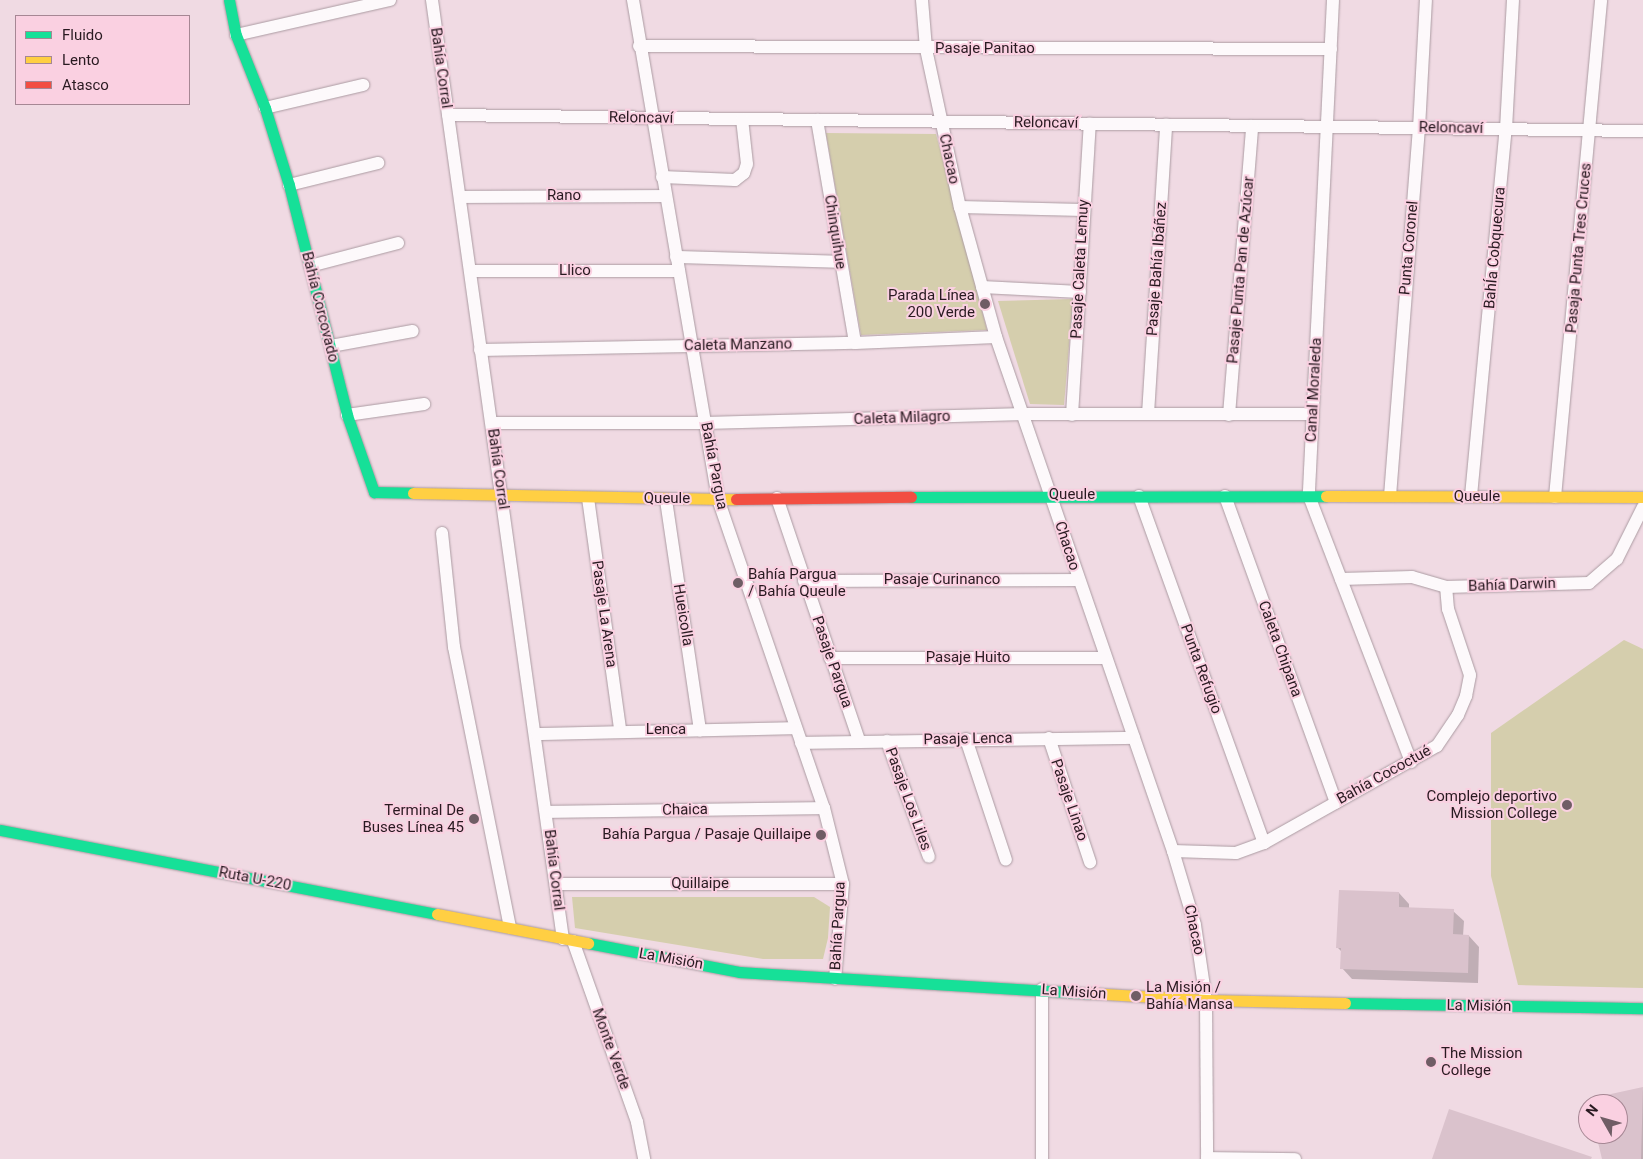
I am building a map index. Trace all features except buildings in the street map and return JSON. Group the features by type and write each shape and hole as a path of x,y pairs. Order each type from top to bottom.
{"street":[{"name":"Bahía Corcovado","path":"229,0 236,35 265,108 289,185 347,415 374,492 502,497"},
{"path":"236,35 390,0"},
{"name":"Bahía Corral","path":"432,0 557,884 568,940"},
{"name":"Bahía Pargua","path":"632,0 718,499 824,808 843,884 835,979"},
{"name":"Chacao","path":"922,0 926,49 960,207 996,337 1173,852 1195,925 1206,1000 1207,1158"},
{"name":"Canal Moraleda","path":"1333,0 1309,496 1412,762"},
{"name":"Punta Coronel","path":"1390,496 1419,128 1426,0"},
{"name":"BahÍa Cobquecura","path":"1472,496 1506,129 1513,0"},
{"name":"Pasaja Punta Tres Cruces","path":"1555,497 1601,0"},
{"name":"Pasaje Panitao","path":"639,46 926,49 1331,49"},
{"path":"265,108 363,85"},
{"name":"Reloncaví","path":"448,115 1643,131"},
{"path":"662,177 735,180 744,173 747,164 742,119"},
{"name":"Chinquihue","path":"817,120 855,343"},
{"name":"Pasaje Caleta Lemuy","path":"1072,415 1083,210 1090,124"},
{"name":"Pasaje Bahía Ibáñez","path":"1148,414 1166,125"},
{"name":"Pasaje Punta Pan de Azúcar","path":"1229,415 1252,126"},
{"path":"289,185 378,164"},
{"name":"Rano","path":"461,196 666,196"},
{"path":"960,207 1083,210"},
{"path":"310,266 398,243"},
{"path":"676,257 840,262"},
{"name":"Llico","path":"471,271 679,271"},
{"path":"982,287 1080,292"},
{"path":"331,346 413,331"},
{"name":"Caleta Manzano","path":"480,350 855,343 996,337"},
{"path":"347,415 424,404"},
{"name":"Caleta Milagro","path":"492,423 705,424 1024,414 1312,414"},
{"name":"Queule","path":"502,497 666,500 1050,495 1643,497"},
{"name":"Punta Refugio","path":"1139,496 1264,843"},
{"name":"Caleta Chipana","path":"1225,496 1336,802"},
{"name":"Pasaje La Arena","path":"588,498 620,730"},
{"name":"Pasaje Pargua","path":"777,498 859,740"},
{"name":"Hueicolla","path":"666,500 700,731"},
{"name":"Bahía Darwin","path":"1341,579 1412,576 1446,587 1589,583 1617,559 1643,507"},
{"path":"442,534 454,647 510,927"},
{"name":"Pasaje Curinanco","path":"804,581 1079,580"},
{"name":"Bahía Cococtué","path":"1173,852 1236,854 1264,843 1412,762 1437,746 1458,715 1466,696 1470,675 1448,609 1446,587"},
{"name":"Pasaje Huito","path":"830,658 1105,658"},
{"name":"Lenca","path":"537,734 620,730 700,731 795,728"},
{"name":"Pasaje Linao","path":"1049,738 1090,862"},
{"name":"Pasaje Lenca","path":"801,743 859,740 1134,738"},
{"path":"966,739 1006,860"},
{"name":"Pasaje Los Liles","path":"887,741 929,857"},
{"name":"Chaica","path":"547,812 824,808"},
{"name":"Ruta U-220","path":"0,830 510,927"},
{"name":"Quillaipe","path":"557,884 843,884"},
{"name":"La Misión","path":"510,927 568,940 740,972 835,979 1206,1000 1643,1008"},
{"name":"Monte Verde","path":"568,940 637,1122 644,1159"},
{"path":"1042,990 1042,1159"},
{"path":"1207,1158 1295,1159"}],"shaded area":[{"path":"826,133 936,134 987,330 861,335"},
{"path":"1073,299 1064,405 1030,404 998,301"},
{"name":"Complejo deportivo Mission College","path":"1624,640 1643,649 1643,988 1518,985 1491,876 1491,733"},
{"path":"572,897 814,897 830,907 828,938 823,959 763,959 575,928"}],"traffic: fast":[{"path":"229,0 236,35 265,108 289,185 347,415 374,492 413,493"},
{"path":"911,497 1326,496"},
{"path":"0,830 437,914"},
{"path":"588,943 740,972 1088,993"},
{"path":"1345,1003 1643,1008"}],"traffic: slow":[{"path":"413,493 736,499"},
{"path":"1326,496 1643,497"},
{"path":"437,914 588,943"},
{"path":"1088,993 1206,1000 1345,1003"}],"traffic: jam":[{"path":"736,499 911,497"}],"place":[{"name":"Parada Línea 200 Verde","path":"985,304"},
{"name":"Bahía Pargua / Bahía Queule","path":"738,583"},
{"name":"Complejo deportivo Mission College","path":"1567,805"},
{"name":"Terminal De Buses Línea 45","path":"474,819"},
{"name":"Bahía Pargua / Pasaje Quillaipe","path":"821,835"},
{"name":"La Misión / Bahía Mansa","path":"1136,996"},
{"name":"The Mission College","path":"1431,1062"}]}
